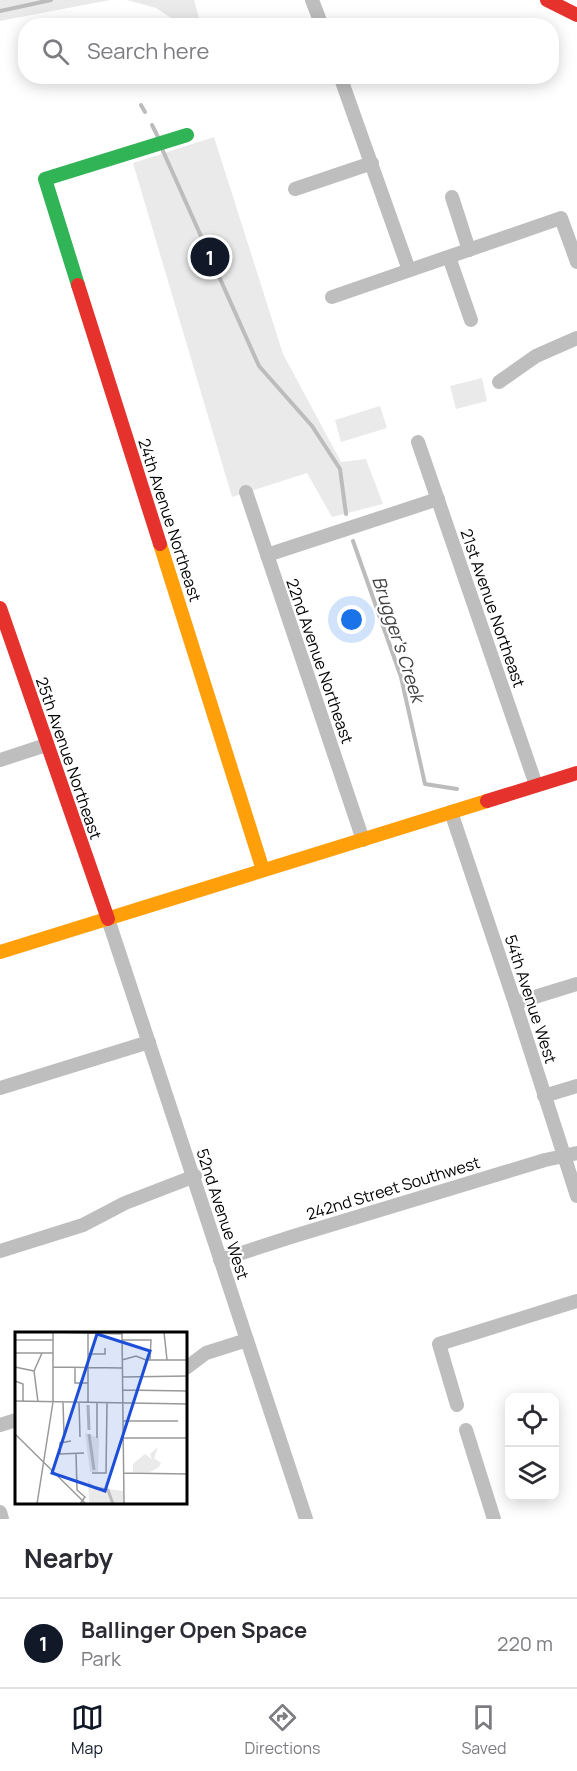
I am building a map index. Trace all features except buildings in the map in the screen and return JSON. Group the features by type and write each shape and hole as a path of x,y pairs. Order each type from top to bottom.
{"street":[{"path":"312,0 319,18"},
{"path":"547,0 577,15"},
{"path":"343,84 409,270"},
{"name":"24th Avenue Northeast","path":"187,135 45,179 263,870"},
{"path":"294,189 372,163"},
{"path":"452,197 469,250"},
{"path":"332,297 561,218 577,262"},
{"path":"449,257 471,320"},
{"path":"499,382 536,356 577,338"},
{"name":"21st Avenue Northeast","path":"418,442 536,785"},
{"name":"22nd Avenue Northeast","path":"246,492 363,840"},
{"path":"267,555 438,499"},
{"name":"25th Avenue Northeast","path":"0,608 108,919"},
{"path":"0,760 46,745"},
{"path":"0,952 577,773"},
{"name":"54th Avenue West","path":"451,813 544,1096 571,1155 577,1196"},
{"name":"52nd Avenue West","path":"108,919 195,1176 220,1260 306,1519"},
{"path":"515,1003 577,984"},
{"path":"0,1088 149,1042"},
{"path":"544,1096 577,1086"},
{"name":"242nd Street Southwest","path":"220,1260 545,1160 571,1155"},
{"path":"0,1251 84,1225 125,1203 195,1176"},
{"path":"457,1404 439,1344 577,1300"},
{"path":"188,1366 206,1353 247,1340"},
{"path":"0,1425 15,1420"},
{"path":"465,1430 494,1519"},
{"path":"0,1512 2,1519"}],"shaded area":[{"path":"0,0 110,0 0,21"},
{"path":"127,0 194,0 199,18 171,18 156,8"},
{"path":"214,137 283,354 341,462 366,459 383,504 332,517 307,473 232,497 133,163"},
{"path":"482,378 487,401 456,409 450,386"},
{"path":"380,406 387,428 341,442 335,420"}],"waterway":[{"name":"Brugger's Creek","path":"0,11 51,0"},
{"name":"Brugger's Creek","path":"141,105 145,112"},
{"name":"Brugger's Creek","path":"152,125 158,137"},
{"name":"Brugger's Creek","path":"163,151 259,366 312,426 340,469 346,514"},
{"name":"Brugger's Creek","path":"353,541 401,677 425,784 457,789"}],"traffic: fast":[{"path":"78,285 45,179 187,135"}],"traffic: slow":[{"path":"160,544 263,870"},
{"path":"0,952 487,801"}],"traffic: jam":[{"path":"547,0 577,15"},
{"path":"78,285 160,544"},
{"path":"0,608 108,919"},
{"path":"487,801 577,773"}],"place":[{"name":"Ballinger Open Space","path":"210,257"}]}
